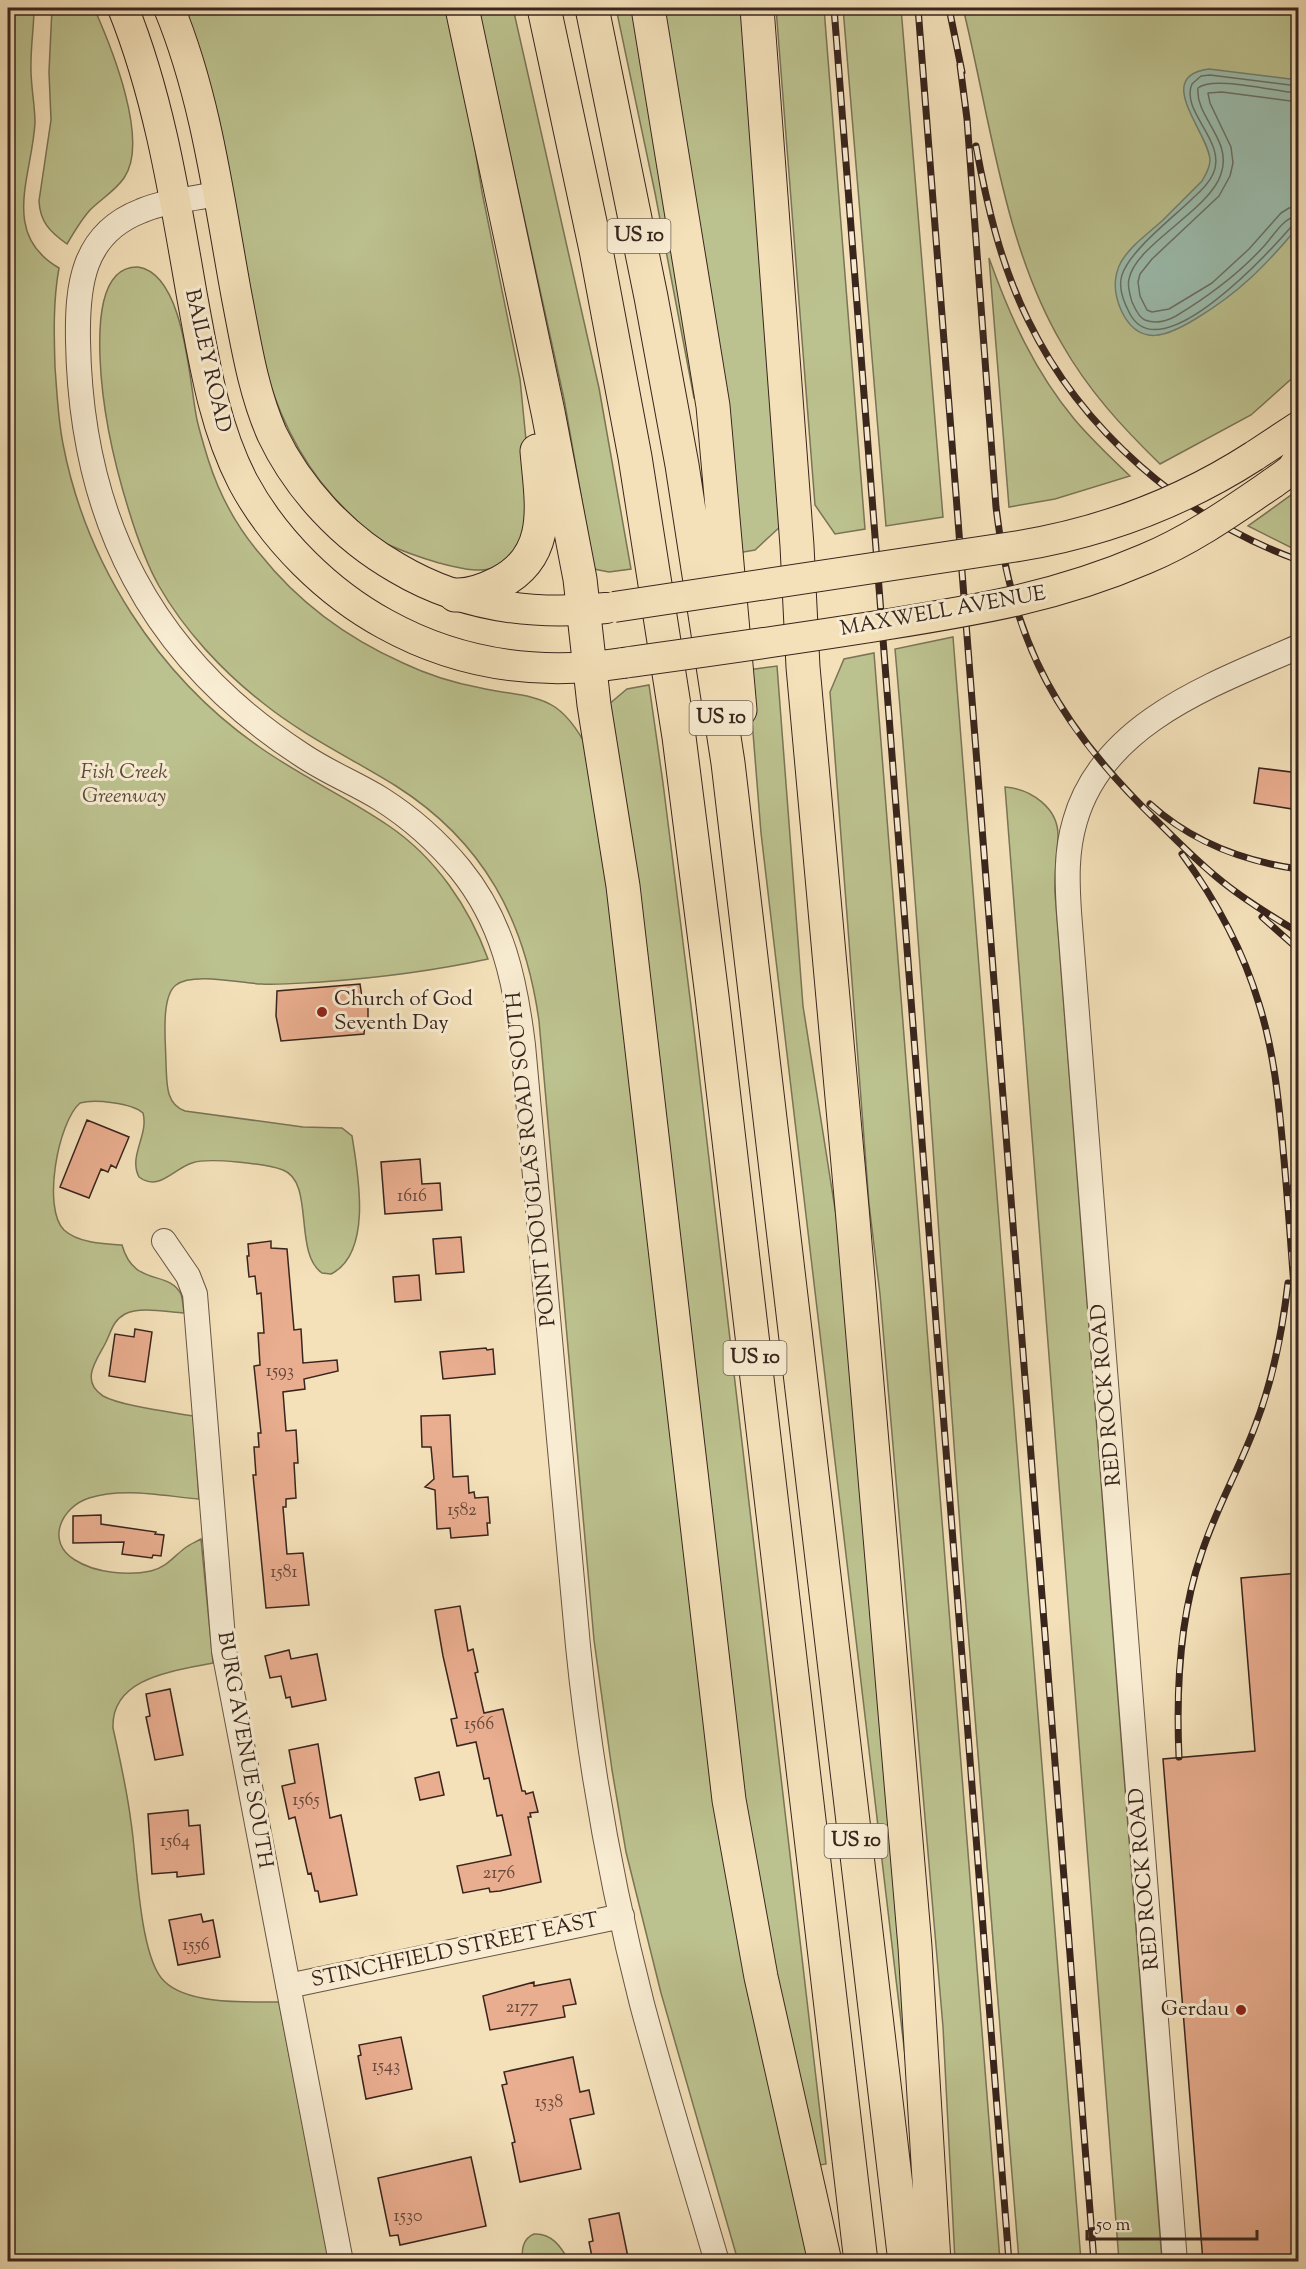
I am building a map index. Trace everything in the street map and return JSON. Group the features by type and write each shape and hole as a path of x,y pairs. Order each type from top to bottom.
{"highway":[{"path":"462,8 548,412 599,609 591,668 594,705 623,886 729,1800 761,1977 825,2262"},
{"name":"US 10","path":"544,8 596,250 635,457 679,738 715,1019 861,2262"},
{"name":"US 10","path":"592,8 651,297 682,465 728,763 905,2262"},
{"path":"648,8 704,347 718,451 739,700 754,972"},
{"path":"757,8 797,542 801,638 915,1947 934,2262"},
{"path":"455,595 479,592 507,579 528,560 538,539 541,504 521,291"}],"main road":[{"name":"BAILEY ROAD","path":"123,8 152,93 217,417 243,481 257,505 281,537 320,577 375,619 425,644 495,664 544,669 591,668"},
{"name":"BAILEY ROAD","path":"169,8 196,87 255,386 265,416 283,454 316,500 352,537 410,576 455,595 512,608 599,609"},
{"path":"599,609 1019,546 1082,534 1175,500 1254,456 1299,427"},
{"name":"MAXWELL AVENUE","path":"591,668 801,638 998,606 1073,587 1164,551 1209,526 1291,470 1299,460"}],"street":[{"name":"POINT DOUGLAS ROAD SOUTH","path":"217,194 142,210 114,227 95,247 84,270 78,303 79,365 83,414 95,477 105,514 121,554 155,614 190,661 226,697 264,729 305,757 381,799 432,838 473,886 502,944 513,976 523,1045 582,1686 597,1786 622,1916 642,2003 717,2262"},
{"name":"RED ROCK ROAD","path":"1175,2262 1069,912 1068,863 1072,830 1083,800 1104,766 1127,741 1190,695 1299,647"},
{"name":"BURG AVENUE SOUTH","path":"164,1240 188,1276 195,1294 224,1652 341,2262"},
{"name":"STINCHFIELD STREET EAST","path":"288,1986 622,1916"}],"green space":[{"name":"Fish Creek Greenway","path":"8,8 34,8 31,70 35,123 26,183 25,221 30,238 41,254 59,268 54,342 61,435 74,489 89,532 108,574 158,651 222,718 274,757 389,826 422,853 436,868 461,903 488,959 405,974 321,982 268,984 193,979 183,981 171,991 165,1022 167,1078 170,1098 178,1108 185,1111 303,1127 342,1128 352,1136 359,1190 358,1231 353,1249 344,1264 331,1274 322,1273 313,1263 305,1235 299,1188 293,1177 283,1170 237,1162 200,1161 185,1166 160,1181 146,1181 139,1177 136,1161 144,1121 143,1113 138,1110 122,1104 80,1103 65,1128 56,1165 54,1204 57,1219 64,1230 76,1238 122,1245 127,1258 134,1267 175,1286 181,1294 183,1303 184,1313 138,1310 125,1314 117,1320 94,1364 91,1377 96,1390 111,1400 193,1416 199,1499 130,1493 89,1498 71,1509 64,1517 59,1535 66,1553 75,1560 102,1571 123,1573 157,1569 201,1539 213,1663 181,1669 148,1679 122,1697 115,1711 113,1728 127,1798 140,1906 149,1951 164,1981 175,1989 202,1998 218,2000 279,2002 329,2261 8,2262"},
{"path":"52,8 94,8 118,69 125,93 133,141 131,162 124,178 90,210 67,244 47,226 41,215 39,201 51,120 49,72"},
{"path":"184,8 452,8 482,192 520,379 531,491 525,541 498,566 492,569 477,570 439,563 413,555 382,541 371,534 333,497 298,447 272,391 266,371"},
{"path":"478,8 513,8 599,388 631,569 609,572 594,569 564,399"},
{"path":"616,8 635,8 703,397 694,398 655,193"},
{"path":"660,8 747,8 782,525 755,550 738,553"},
{"path":"776,8 824,8 865,529 835,534 815,505"},
{"path":"843,8 901,8 943,517 886,526"},
{"path":"963,8 1298,8 1298,373 1251,415 1160,464 1119,422 1083,377 1042,306 1012,223"},
{"path":"989,258 1015,323 1048,383 1081,427 1130,476 1055,499 1009,507"},
{"path":"138,267 154,274 166,289 175,308 187,357 197,420 212,472 223,497 251,543 290,588 343,630 382,653 412,667 471,686 528,696 547,702 567,718 577,730 592,758 687,1527 816,2261 738,2261 661,1993 626,1852 594,1640 539,1021 523,950 511,917 495,887 476,858 454,832 427,808 396,786 295,726 248,691 192,634 159,586 139,540 118,473 109,435 101,377 101,316 108,288 115,277 125,269"},
{"path":"1298,490 1298,551 1248,526"},
{"path":"953,637 1081,2261 1019,2261 973,1699 917,916 895,649"},
{"path":"874,653 1000,2261 955,2261 943,2027 880,1294 869,1204 830,692 844,659"},
{"path":"777,666 803,1006 838,1228 895,1875 908,2081 761,833 748,670"},
{"path":"649,685 694,1030 826,2164 814,2166 753,1886 608,705 627,689"},
{"path":"1005,787 1024,792 1042,802 1054,817 1057,827 1055,893 1162,2261 1119,2261"},
{"path":"534,2234 551,2238 569,2261 522,2261 525,2242"}],"water":[{"path":"1209,69 1298,80 1298,227 1252,277 1212,308 1165,334 1145,334 1136,330 1128,322 1121,310 1116,292 1117,274 1121,262 1130,250 1202,181 1208,171 1210,160 1207,149 1184,94 1185,82 1193,74"}],"building":[{"path":"1259,768 1299,773 1299,810 1254,803"},
{"name":"Church of God Seventh Day","path":"360,984 362,997 366,997 368,1009 368,1021 365,1021 364,1034 281,1041 276,1016 277,991"},
{"path":"87,1120 129,1137 116,1168 111,1165 108,1172 101,1169 89,1198 60,1187"},
{"path":"420,1159 422,1184 440,1183 442,1210 385,1214 381,1162"},
{"path":"461,1237 464,1272 436,1274 433,1239"},
{"path":"271,1241 271,1248 287,1249 294,1330 301,1329 303,1363 337,1360 338,1371 304,1379 305,1389 283,1392 286,1431 296,1430 298,1463 294,1463 296,1498 286,1499 286,1507 283,1507 287,1554 303,1553 309,1605 266,1608 253,1475 256,1475 254,1447 259,1447 258,1433 261,1433 254,1366 260,1365 258,1333 264,1333 261,1293 257,1294 255,1276 249,1277 247,1256 249,1256 248,1244"},
{"path":"419,1275 421,1300 395,1302 393,1277"},
{"path":"135,1329 152,1332 145,1382 109,1376 115,1334 134,1337"},
{"path":"486,1348 487,1350 493,1349 495,1374 443,1379 440,1352"},
{"path":"450,1415 453,1477 468,1476 469,1493 474,1492 475,1498 488,1497 490,1523 487,1523 488,1535 451,1538 450,1528 437,1529 435,1490 425,1487 434,1479 431,1447 422,1447 421,1416"},
{"path":"101,1515 101,1524 164,1535 161,1556 153,1555 152,1558 122,1554 124,1542 73,1543 73,1516"},
{"name":"Gerdau","path":"1299,1573 1299,2262 1203,2262 1163,1759 1255,1751 1241,1578"},
{"path":"460,1606 468,1651 473,1649 478,1672 475,1673 484,1713 503,1709 522,1791 526,1794 533,1792 538,1812 530,1813 531,1817 528,1817 541,1882 500,1891 490,1892 489,1888 463,1893 457,1866 511,1855 502,1815 497,1816 489,1778 484,1779 476,1742 457,1746 451,1719 457,1718 435,1610"},
{"path":"289,1650 291,1659 317,1654 326,1700 292,1707 290,1697 286,1698 281,1676 270,1678 265,1656"},
{"path":"170,1689 183,1755 155,1760 146,1717 150,1716 146,1694"},
{"path":"318,1744 330,1818 341,1815 357,1895 320,1902 311,1873 308,1874 295,1817 289,1819 282,1786 295,1783 289,1750"},
{"path":"439,1772 444,1795 420,1800 415,1778"},
{"path":"188,1810 189,1826 200,1825 204,1874 177,1877 177,1872 152,1874 148,1814"},
{"path":"201,1914 203,1922 213,1920 220,1957 178,1965 169,1920"},
{"path":"570,1979 576,2004 563,2006 565,2017 490,2030 483,1996 534,1982 534,1986"},
{"path":"401,2037 412,2089 366,2099 358,2056 361,2055 359,2045"},
{"path":"573,2057 580,2092 589,2090 594,2114 570,2119 581,2169 520,2182 512,2143 515,2142 502,2085 507,2084 504,2072"},
{"path":"471,2157 486,2226 400,2245 398,2235 390,2236 378,2178"},
{"path":"619,2213 629,2262 593,2262 589,2242 593,2241 589,2219"}],"railway":[{"path":"834,8 1009,2262"},
{"path":"918,8 1094,2262"},
{"path":"949,8 962,72"},
{"path":"960,65 967,119 996,507 1014,601 1029,643 1046,681 1068,718 1124,788 1203,866 1247,900 1298,932"},
{"path":"976,146 990,213 1018,299 1050,360 1077,398 1140,466 1176,495 1215,521 1298,560"},
{"path":"1150,804 1183,829 1219,848 1257,861 1298,869"},
{"path":"1182,854 1217,907 1245,964 1270,1045 1279,1108 1289,1214 1298,1344"},
{"path":"1262,917 1298,949"},
{"path":"1293,1187 1298,1210"},
{"path":"1179,1757 1179,1681 1188,1604 1207,1539 1261,1411 1280,1339 1288,1283"}],"place":[{"name":"Church of God Seventh Day","path":"322,1012"},
{"name":"Gerdau","path":"1241,2010"}]}
